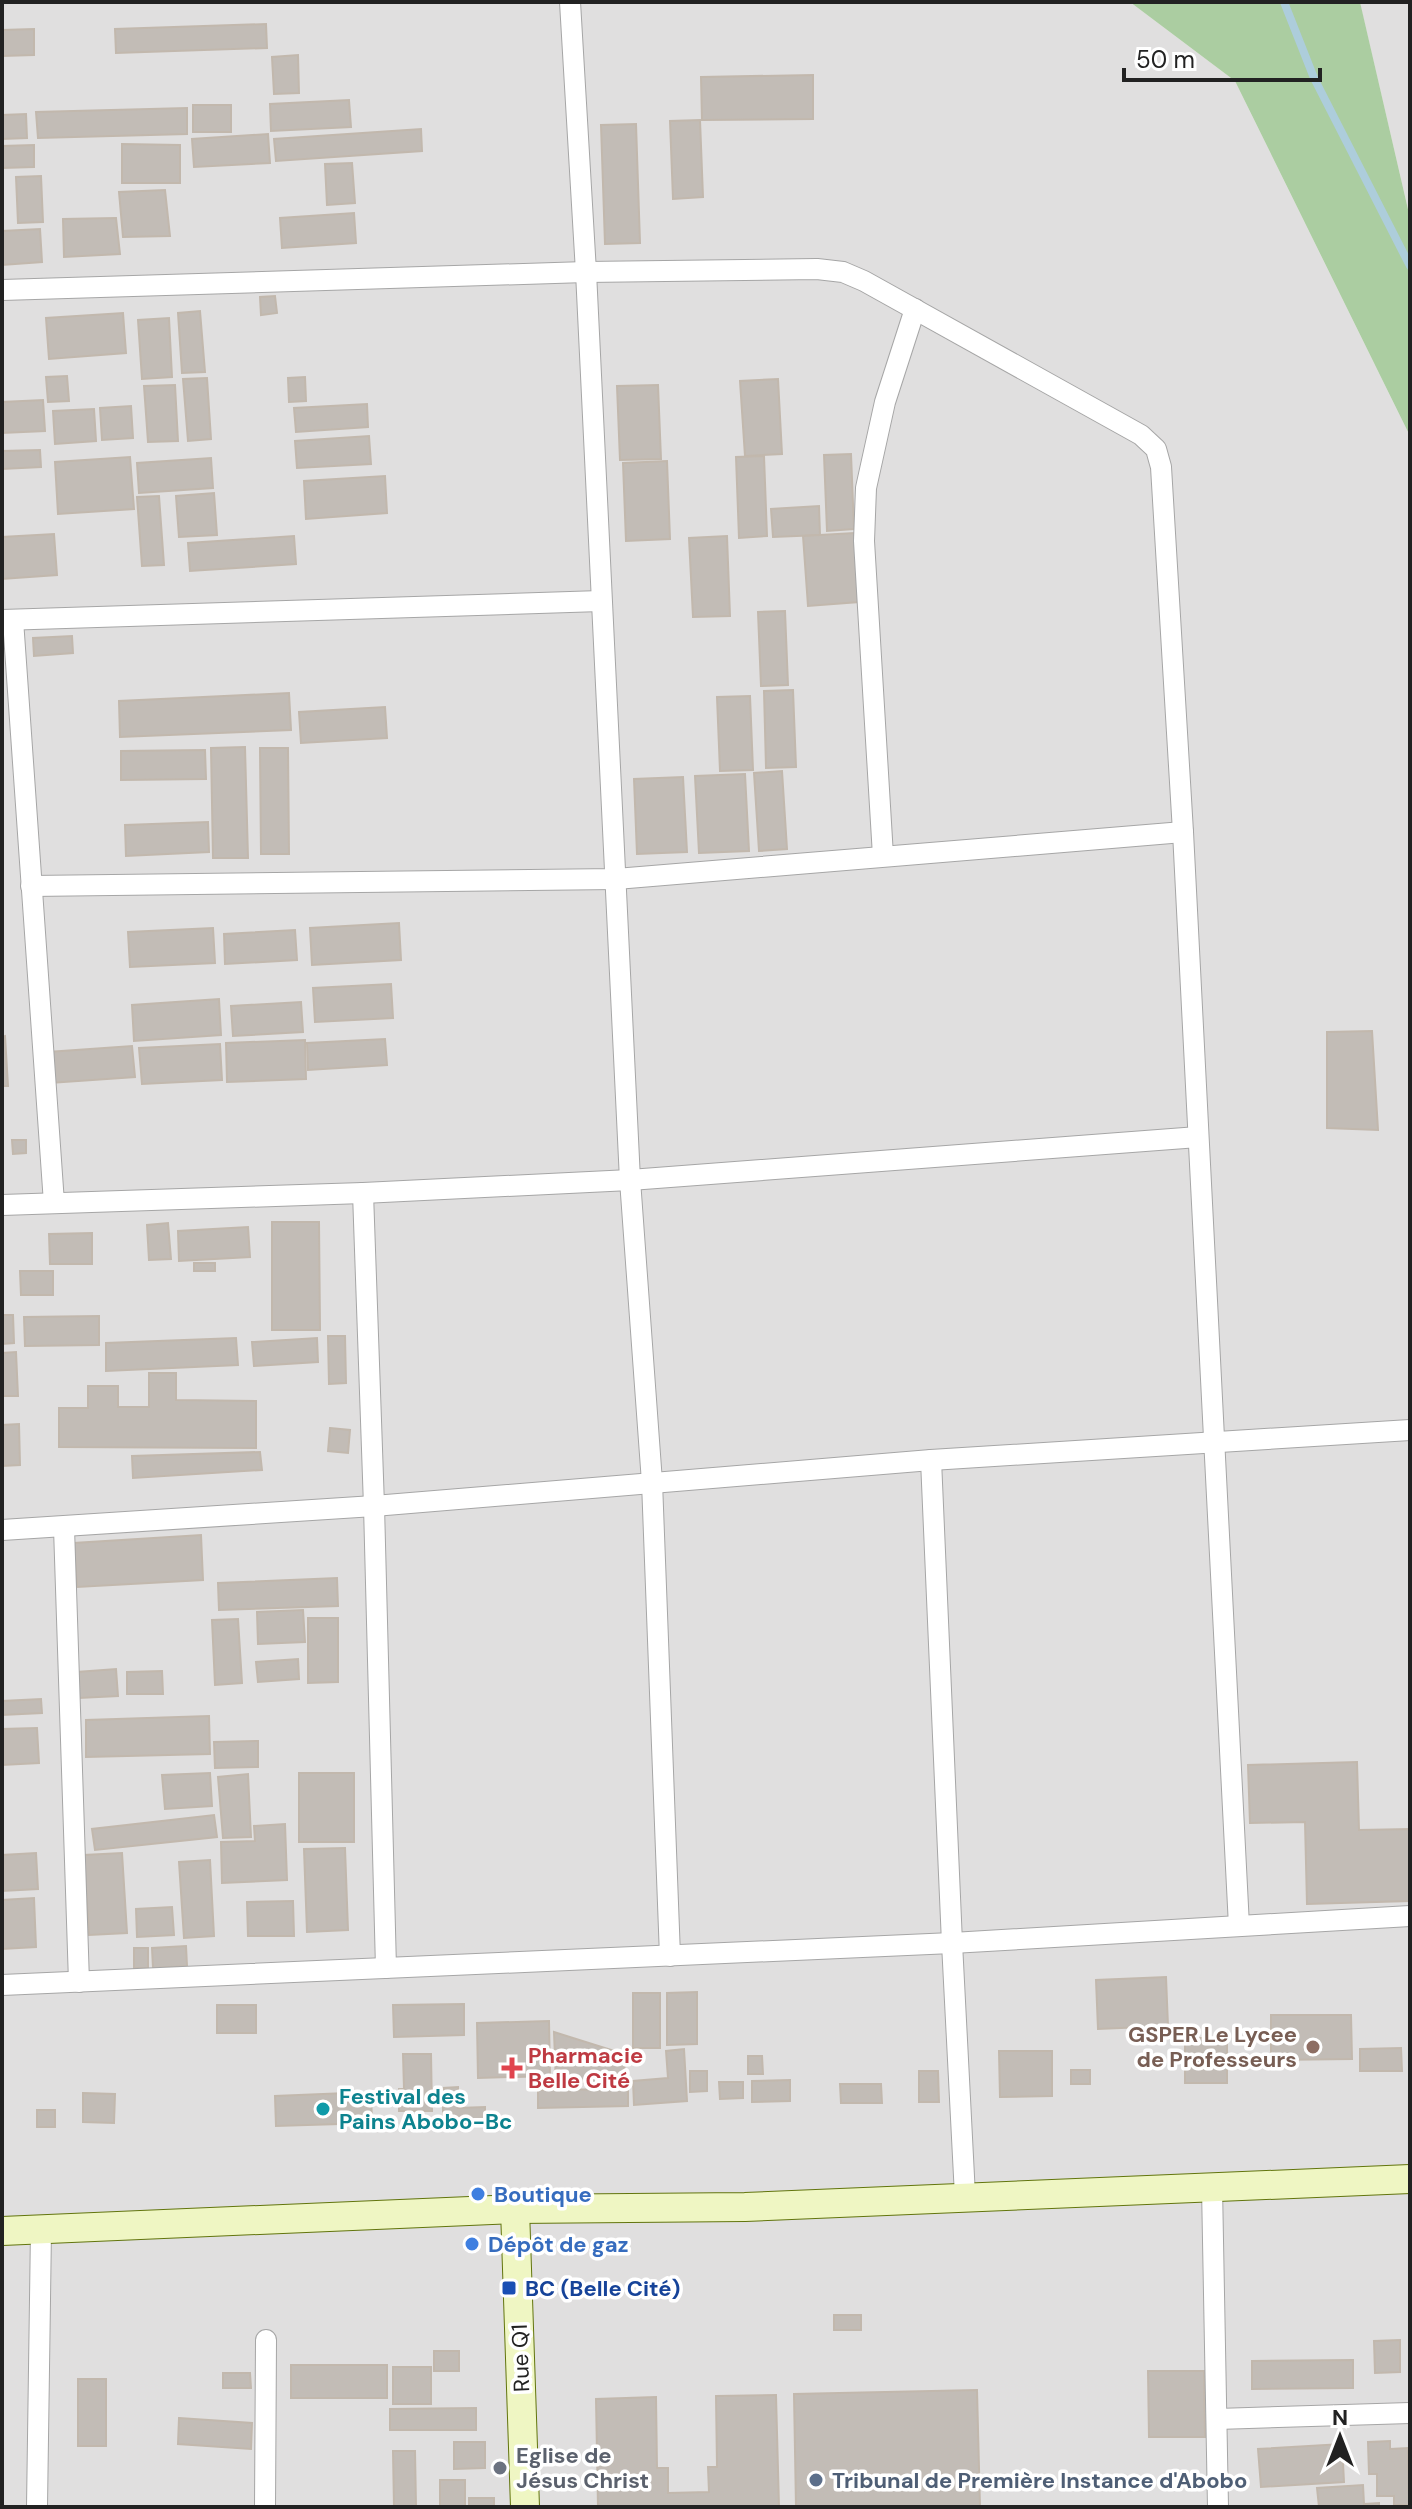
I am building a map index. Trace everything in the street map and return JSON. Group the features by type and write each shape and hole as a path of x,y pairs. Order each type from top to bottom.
{"street":[{"path":"570,2 630,1180 652,1482 670,1956"},
{"path":"2,290 586,272 817,269 843,272 1141,435 1156,449 1161,467 1183,832 1239,1926"},
{"path":"883,856 864,541 866,488 885,402 915,309"},
{"path":"54,1203 8,620 601,601"},
{"path":"31,886 616,879 1183,832"},
{"path":"2,1205 630,1180 1198,1137"},
{"path":"363,1193 386,1968"},
{"path":"2,1530 374,1506 931,1460 1410,1430"},
{"path":"931,1460 965,2196"},
{"path":"64,1528 79,1982"},
{"path":"2,1985 952,1943 1410,1916"},
{"path":"2,2231 515,2209 745,2207 1410,2179"},
{"path":"1212,2187 1218,2507"},
{"name":"Rue Q1","path":"515,2209 525,2507"},
{"path":"37,2507 41,2230"},
{"path":"265,2507 266,2340"},
{"path":"1217,2419 1410,2413"}],"shaded area":[{"path":"2,2 1130,2 1235,81 1410,436 1410,2507 2,2507"},
{"path":"1410,2 1410,218 1360,3"}],"green space":[{"path":"1130,2 1360,2 1410,218 1410,436 1235,81"}],"building":[{"path":"266,24 267,48 116,53 115,29"},
{"path":"34,29 34,55 2,56 2,30"},
{"path":"298,55 299,93 274,94 272,57"},
{"path":"813,75 813,119 702,120 701,77"},
{"path":"349,100 351,127 271,131 270,104"},
{"path":"193,105 231,105 231,132 193,132"},
{"path":"187,108 187,134 38,138 36,112"},
{"path":"26,114 27,138 2,139 2,115"},
{"path":"700,120 703,197 673,199 670,121"},
{"path":"636,124 640,243 605,244 601,125"},
{"path":"421,129 422,151 276,161 274,139"},
{"path":"268,134 270,163 194,167 192,139"},
{"path":"122,144 180,145 180,183 122,183"},
{"path":"34,145 34,167 2,168 2,146"},
{"path":"352,163 355,203 327,205 325,164"},
{"path":"41,176 43,222 18,223 16,177"},
{"path":"165,190 170,236 123,237 119,192"},
{"path":"354,213 356,243 282,248 280,218"},
{"path":"116,218 120,254 64,257 63,219"},
{"path":"40,229 42,262 2,265 2,231"},
{"path":"275,296 277,313 261,315 260,297"},
{"path":"200,311 205,372 182,373 178,313"},
{"path":"123,313 126,353 49,359 46,318"},
{"path":"169,318 172,377 142,379 138,320"},
{"path":"67,376 69,401 48,402 46,377"},
{"path":"305,377 306,401 289,402 288,378"},
{"path":"207,378 211,439 188,441 183,379"},
{"path":"778,379 782,454 745,456 740,381"},
{"path":"175,385 178,441 148,442 144,386"},
{"path":"658,385 661,459 620,460 617,386"},
{"path":"43,400 45,431 2,433 2,402"},
{"path":"367,404 368,427 296,432 294,408"},
{"path":"131,406 133,438 102,440 100,408"},
{"path":"94,409 96,441 55,444 53,411"},
{"path":"369,436 371,464 297,468 295,441"},
{"path":"40,450 41,467 2,469 2,451"},
{"path":"851,454 854,529 827,531 824,455"},
{"path":"764,456 767,536 739,538 736,457"},
{"path":"130,457 134,509 58,514 55,462"},
{"path":"211,458 213,488 139,493 137,463"},
{"path":"667,461 670,539 626,541 623,463"},
{"path":"385,476 387,513 306,519 304,481"},
{"path":"214,493 217,535 179,537 176,496"},
{"path":"159,496 164,565 142,566 137,497"},
{"path":"819,506 820,535 773,537 771,509"},
{"path":"854,533 859,602 808,606 803,536"},
{"path":"54,534 57,575 2,579 2,537"},
{"path":"294,536 296,564 190,571 188,543"},
{"path":"727,536 730,616 693,617 689,538"},
{"path":"785,611 788,685 761,686 758,612"},
{"path":"72,636 73,653 34,656 33,638"},
{"path":"793,690 796,767 766,768 764,691"},
{"path":"289,693 291,730 120,737 119,701"},
{"path":"750,696 753,770 720,771 717,697"},
{"path":"385,707 387,738 301,743 299,712"},
{"path":"245,747 248,858 213,858 211,748"},
{"path":"260,748 288,748 289,854 261,854"},
{"path":"205,750 206,779 121,780 121,751"},
{"path":"782,771 787,849 759,851 754,773"},
{"path":"745,774 749,851 699,853 695,776"},
{"path":"683,777 687,852 637,854 634,779"},
{"path":"208,822 209,852 126,856 125,825"},
{"path":"399,923 401,960 312,965 310,928"},
{"path":"213,928 215,963 130,967 128,932"},
{"path":"295,930 297,960 225,964 224,934"},
{"path":"391,984 393,1018 315,1022 313,988"},
{"path":"219,999 221,1035 134,1041 132,1005"},
{"path":"301,1002 303,1032 233,1036 231,1006"},
{"path":"1372,1031 1378,1130 1327,1128 1327,1032"},
{"path":"5,1036 8,1086 2,1086 2,1037"},
{"path":"385,1039 387,1065 308,1070 307,1043"},
{"path":"305,1040 306,1079 227,1082 226,1043"},
{"path":"220,1044 222,1080 142,1084 139,1048"},
{"path":"132,1046 135,1077 50,1083 48,1052"},
{"path":"12,1140 26,1140 26,1153 13,1154"},
{"path":"272,1222 319,1222 320,1330 272,1330"},
{"path":"168,1223 171,1259 149,1260 147,1225"},
{"path":"248,1227 250,1257 179,1261 178,1231"},
{"path":"92,1233 92,1264 50,1264 49,1234"},
{"path":"194,1263 215,1263 215,1271 194,1271"},
{"path":"20,1271 53,1271 53,1295 21,1295"},
{"path":"2,1315 13,1315 14,1343 2,1344"},
{"path":"99,1316 99,1345 25,1346 24,1317"},
{"path":"328,1336 345,1336 346,1383 329,1384"},
{"path":"236,1338 238,1365 106,1371 106,1343"},
{"path":"317,1338 318,1362 254,1366 252,1342"},
{"path":"16,1352 18,1396 2,1396 2,1353"},
{"path":"149,1373 176,1373 176,1400 256,1401 256,1448 59,1447 59,1408 88,1408 88,1386 118,1386 118,1407 149,1407"},
{"path":"19,1424 20,1465 2,1466 2,1425"},
{"path":"330,1428 350,1430 348,1453 328,1451"},
{"path":"260,1452 262,1470 133,1478 132,1456"},
{"path":"201,1535 203,1580 77,1587 74,1543"},
{"path":"337,1578 338,1606 219,1610 218,1583"},
{"path":"303,1610 305,1642 258,1644 257,1612"},
{"path":"308,1618 338,1618 338,1682 308,1683"},
{"path":"238,1619 242,1683 215,1685 212,1620"},
{"path":"298,1659 299,1679 258,1682 256,1662"},
{"path":"116,1669 118,1696 79,1698 77,1672"},
{"path":"162,1671 163,1694 127,1694 127,1672"},
{"path":"41,1699 42,1713 2,1715 2,1701"},
{"path":"209,1716 210,1754 86,1757 86,1720"},
{"path":"37,1728 39,1763 2,1765 2,1729"},
{"path":"258,1741 258,1767 215,1768 214,1742"},
{"path":"1357,1762 1359,1830 1410,1829 1410,1901 1307,1904 1305,1822 1250,1823 1248,1765"},
{"path":"210,1773 212,1806 165,1809 162,1775"},
{"path":"299,1773 354,1773 354,1842 299,1842"},
{"path":"248,1774 251,1837 223,1838 218,1777"},
{"path":"214,1815 217,1837 95,1850 92,1829"},
{"path":"285,1824 287,1880 222,1883 221,1842 255,1841 254,1826"},
{"path":"345,1848 348,1930 307,1932 304,1849"},
{"path":"36,1853 38,1889 2,1891 2,1855"},
{"path":"122,1853 127,1933 89,1935 84,1855"},
{"path":"210,1860 214,1936 184,1938 179,1862"},
{"path":"34,1898 36,1947 2,1949 2,1900"},
{"path":"293,1901 294,1936 248,1936 247,1902"},
{"path":"172,1907 174,1935 137,1937 136,1909"},
{"path":"186,1946 187,1966 153,1968 152,1948"},
{"path":"134,1948 148,1948 148,1968 134,1968"},
{"path":"1166,1977 1168,2026 1098,2029 1096,1980"},
{"path":"697,1992 697,2044 667,2045 667,1993"},
{"path":"633,1993 660,1993 660,2048 633,2048"},
{"path":"464,2004 464,2035 394,2037 393,2005"},
{"path":"217,2005 256,2005 256,2033 217,2033"},
{"path":"1271,2015 1351,2015 1352,2059 1271,2060"},
{"path":"549,2021 550,2076 478,2078 477,2023"},
{"path":"554,2032 624,2054 625,2082 556,2084"},
{"path":"1185,2038 1227,2038 1227,2083 1185,2083"},
{"path":"1401,2048 1402,2071 1360,2071 1360,2049"},
{"path":"684,2049 687,2101 634,2105 633,2081 668,2078 666,2051"},
{"path":"999,2051 1052,2051 1052,2096 1000,2097"},
{"path":"403,2054 431,2054 432,2111 399,2111 399,2089 404,2089"},
{"path":"748,2056 762,2056 763,2074 748,2074"},
{"path":"1071,2070 1090,2070 1090,2084 1071,2084"},
{"path":"690,2071 707,2071 707,2091 690,2092"},
{"path":"919,2071 938,2071 939,2102 919,2102"},
{"path":"790,2080 790,2101 752,2102 752,2081"},
{"path":"719,2082 743,2082 743,2098 720,2099"},
{"path":"840,2084 881,2084 882,2103 841,2103"},
{"path":"458,2087 458,2108 485,2107 485,2121 443,2121 443,2088"},
{"path":"628,2089 628,2106 538,2108 538,2090"},
{"name":"Festival des Pains Abobo-Bc","path":"371,2092 372,2123 276,2126 275,2096"},
{"path":"83,2093 115,2094 114,2123 83,2122"},
{"path":"37,2110 55,2110 55,2127 37,2127"},
{"path":"834,2315 861,2315 861,2330 834,2330"},
{"path":"1400,2340 1400,2372 1375,2373 1374,2341"},
{"path":"434,2351 459,2351 459,2371 434,2371"},
{"path":"1353,2360 1353,2388 1252,2389 1252,2361"},
{"path":"291,2365 387,2365 387,2398 291,2398"},
{"path":"393,2367 431,2367 431,2404 393,2404"},
{"path":"1148,2371 1204,2371 1205,2437 1149,2437"},
{"path":"223,2373 250,2373 251,2388 223,2388"},
{"path":"78,2379 106,2379 106,2446 78,2446"},
{"path":"977,2390 980,2507 796,2507 794,2394"},
{"path":"776,2395 779,2507 598,2507 596,2399 656,2397 657,2468 668,2468 668,2493 709,2492 708,2467 717,2467 716,2396"},
{"path":"476,2408 476,2430 390,2430 390,2409"},
{"path":"179,2418 252,2423 251,2449 178,2444"},
{"path":"1390,2441 1390,2449 1408,2448 1409,2505 1394,2505 1394,2496 1377,2496 1377,2474 1369,2474 1368,2442"},
{"path":"454,2442 485,2442 485,2468 454,2469"},
{"path":"1342,2444 1344,2482 1261,2487 1258,2449"},
{"path":"393,2451 415,2451 416,2507 394,2507"},
{"path":"440,2480 465,2480 465,2506 440,2507"},
{"path":"1363,2485 1364,2504 1379,2503 1379,2507 1319,2507 1317,2488"},
{"path":"469,2498 494,2498 494,2507 469,2507"}],"waterway":[{"path":"1284,2 1314,78 1410,266"}],"place":[{"name":"GSPER Le Lycee de Professeurs","path":"1313,2047"},
{"name":"Pharmacie Belle Cité","path":"512,2068"},
{"name":"Festival des Pains Abobo-Bc","path":"323,2109"},
{"name":"Boutique","path":"478,2194"},
{"name":"Dépôt de gaz","path":"472,2244"},
{"name":"BC (Belle Cité)","path":"509,2288"},
{"name":"Eglise de Jésus Christ","path":"500,2468"},
{"name":"Tribunal de Première Instance d'Abobo","path":"816,2480"}]}
